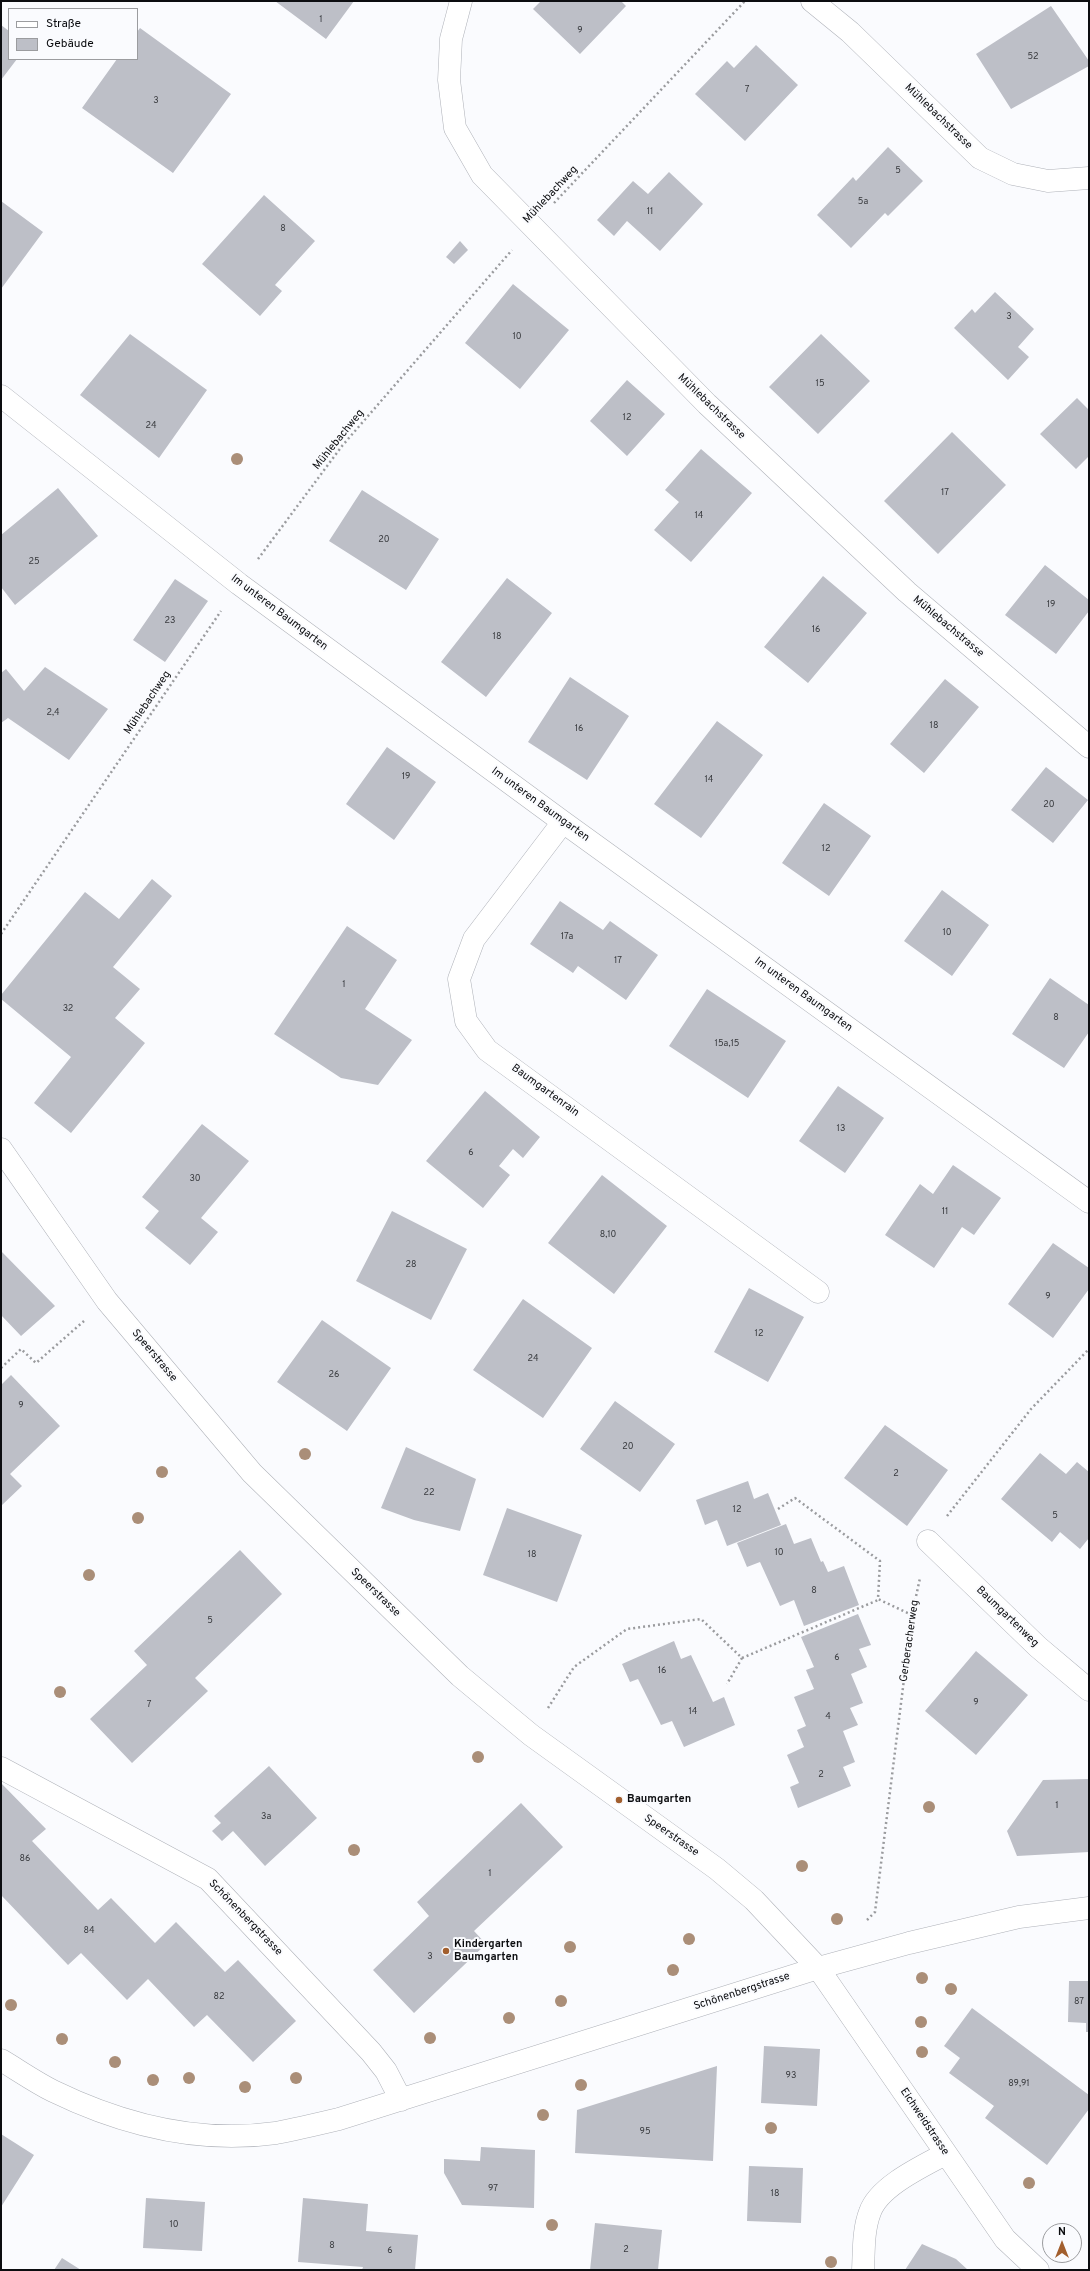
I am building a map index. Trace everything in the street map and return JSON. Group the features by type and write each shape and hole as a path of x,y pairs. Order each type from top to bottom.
{"street":[{"name":"Mühlebachstrasse","path":"461,1 451,39 449,80 455,128 482,175 707,404 901,586 1089,747"},
{"name":"Mühlebachstrasse","path":"812,1 850,32 980,158 1013,174 1048,181 1089,178"},
{"name":"Im unteren Baumgarten","path":"1,396 239,584 564,822 1089,1202"},
{"name":"Baumgartenrain","path":"564,822 474,939 459,979 466,1021 487,1050 818,1292"},
{"name":"Speerstrasse","path":"1,1149 107,1301 252,1473 460,1676 531,1736 717,1869 754,1900 818,1968"},
{"name":"Baumgartenweg","path":"928,1541 1038,1647 1089,1690"},
{"name":"Schönenbergstrasse","path":"1,1768 208,1878 371,2052 386,2071 401,2100"},
{"name":"Schönenbergstrasse","path":"1,2060 52,2090 120,2120 157,2129 200,2135 276,2133 339,2119 818,1968 909,1943 1018,1918 1089,1908"},
{"name":"Eichweidstrasse","path":"818,1968 1005,2239 1038,2270"},
{"path":"863,2270 866,2225 873,2205 894,2184 945,2154"}],"path":[{"name":"Mühlebachweg","path":"1,934 239,584 342,446 532,227 745,1"},
{"path":"1,1368 21,1349 36,1363 107,1301"},
{"name":"Gerberacherweg","path":"864,1924 875,1912 912,1615 928,1541 1031,1408 1089,1349"},
{"path":"778,1509 795,1498 880,1560 878,1600"},
{"path":"727,1684 742,1658 878,1600 912,1615"},
{"path":"531,1736 574,1666 627,1630 701,1619 742,1658"}],"building":[{"path":"275,1 354,1 326,39"},
{"path":"541,1 621,1 626,6 580,54 533,9"},
{"path":"1051,6 1089,61 1089,66 1011,109 976,54"},
{"path":"1,25 8,30 8,60 16,60 1,80"},
{"path":"140,28 231,94 173,173 82,108 116,60 138,60 138,31"},
{"path":"756,45 798,85 745,141 695,94 727,61 734,68"},
{"path":"888,147 923,181 888,216 885,213 851,248 817,215 853,177 856,181"},
{"path":"669,172 703,204 660,251 627,221 614,236 597,220 633,181 648,194"},
{"path":"264,195 315,241 275,285 282,291 260,316 202,264"},
{"path":"1,201 43,232 1,289"},
{"path":"460,241 468,250 454,264 446,257"},
{"path":"513,284 569,330 520,389 465,343"},
{"path":"995,292 1034,329 1018,347 1029,357 1008,380 954,328 972,309 975,313"},
{"path":"130,334 207,390 159,458 80,395"},
{"path":"821,334 870,381 818,434 769,387"},
{"path":"627,380 665,414 627,456 590,421"},
{"path":"1077,398 1089,410 1089,456 1076,469 1040,434"},
{"path":"952,432 1006,485 938,554 884,501"},
{"path":"701,449 752,493 691,562 654,530 679,502 665,490"},
{"path":"58,488 98,536 15,605 1,587 1,535"},
{"path":"362,490 439,539 406,590 329,541"},
{"path":"1045,565 1089,600 1089,611 1056,654 1005,615"},
{"path":"823,576 867,613 808,683 764,647"},
{"path":"507,578 552,613 486,697 441,662"},
{"path":"175,579 208,601 165,662 133,640"},
{"path":"45,667 108,709 69,760 8,718 1,723 1,673 6,669 24,691"},
{"path":"570,677 629,716 587,780 528,742"},
{"path":"945,679 979,707 924,773 890,744"},
{"path":"717,721 763,755 701,838 654,804"},
{"path":"387,747 436,782 394,840 346,804"},
{"path":"1046,767 1088,800 1053,843 1011,810"},
{"path":"824,803 871,836 829,896 782,863"},
{"path":"152,879 172,896 113,967 140,989 115,1018 145,1043 71,1133 34,1103 71,1057 1,999 1,995 85,892 119,919"},
{"path":"942,890 989,925 952,976 904,941"},
{"path":"560,901 603,930 610,921 658,955 626,1000 578,966 573,973 530,944"},
{"path":"347,926 397,960 365,1009 412,1040 378,1085 341,1078 274,1034"},
{"path":"1050,978 1089,1005 1089,1032 1064,1068 1012,1034"},
{"path":"707,989 786,1041 748,1098 669,1046"},
{"path":"838,1086 884,1118 845,1173 799,1141"},
{"path":"485,1091 540,1137 523,1158 513,1149 499,1166 510,1175 483,1208 426,1161"},
{"path":"202,1124 249,1161 201,1218 218,1232 190,1265 145,1228 159,1211 142,1197"},
{"path":"953,1165 1001,1198 974,1235 962,1227 934,1268 885,1235 920,1184 933,1194"},
{"path":"602,1175 667,1226 614,1294 548,1243"},
{"path":"392,1211 467,1249 431,1320 356,1281"},
{"path":"1053,1243 1089,1268 1089,1289 1053,1338 1008,1304"},
{"path":"1,1251 55,1306 21,1336 1,1315"},
{"path":"749,1288 804,1317 768,1382 714,1352"},
{"path":"523,1299 592,1348 543,1418 473,1370"},
{"path":"322,1320 391,1368 347,1431 277,1382"},
{"path":"11,1375 60,1426 10,1474 22,1486 1,1506 1,1385"},
{"path":"615,1401 675,1444 640,1492 580,1449"},
{"path":"885,1425 948,1470 907,1526 844,1478"},
{"path":"406,1447 476,1479 460,1531 414,1520 381,1508"},
{"path":"1040,1453 1066,1474 1077,1462 1089,1472 1089,1538 1080,1549 1060,1532 1052,1542 1001,1499"},
{"path":"748,1481 754,1499 768,1493 781,1525 727,1546 717,1520 705,1525 696,1500"},
{"path":"507,1508 582,1535 557,1602 483,1575"},
{"path":"786,1524 794,1544 811,1538 821,1562 823,1561 828,1572 844,1566 859,1605 804,1626 794,1600 780,1606 760,1562 747,1567 737,1543"},
{"path":"240,1550 282,1594 195,1678 208,1691 132,1763 90,1719 147,1665 134,1651"},
{"path":"858,1614 871,1645 859,1649 867,1667 851,1674 863,1703 850,1708 858,1725 843,1731 855,1762 843,1767 851,1786 798,1808 790,1787 799,1783 787,1755 804,1747 797,1730 806,1726 794,1697 814,1689 806,1670 814,1667 801,1637"},
{"path":"674,1641 681,1659 691,1655 713,1702 724,1697 735,1725 684,1747 672,1721 661,1725 638,1679 630,1682 622,1664"},
{"path":"976,1651 1028,1695 976,1755 925,1711"},
{"path":"269,1766 317,1818 265,1866 233,1831 222,1841 212,1831 221,1823 214,1816"},
{"path":"1089,1779 1089,1852 1017,1856 1007,1831 1043,1780"},
{"path":"1,1783 46,1829 32,1841 98,1910 111,1898 155,1943 176,1922 225,1972 238,1960 296,2021 253,2062 207,2015 194,2027 148,1979 127,2000 81,1953 68,1965 1,1895"},
{"path":"521,1803 563,1847 474,1931 486,1944 414,2013 373,1970 429,1916 417,1902"},
{"path":"1069,1981 1089,1981 1089,2032 1086,2032 1086,2023 1068,2022"},
{"path":"972,2008 1089,2095 1089,2109 1047,2165 985,2118 994,2106 949,2073 960,2058 944,2046"},
{"path":"764,2046 820,2049 817,2106 761,2103"},
{"path":"717,2066 713,2161 575,2153 577,2110"},
{"path":"1,2134 34,2155 1,2207"},
{"path":"481,2147 535,2150 534,2208 462,2205 444,2173 444,2159 480,2161"},
{"path":"749,2166 803,2168 801,2223 747,2221"},
{"path":"146,2198 205,2202 202,2251 143,2248"},
{"path":"303,2198 368,2204 366,2231 418,2235 415,2270 362,2270 363,2267 298,2262"},
{"path":"595,2223 662,2230 658,2270 590,2270"},
{"path":"922,2244 956,2259 968,2270 905,2270"},
{"path":"62,2258 81,2270 54,2270"}],"place":[{"name":"Baumgarten","path":"619,1800"},
{"name":"Kindergarten Baumgarten","path":"446,1951"}]}
